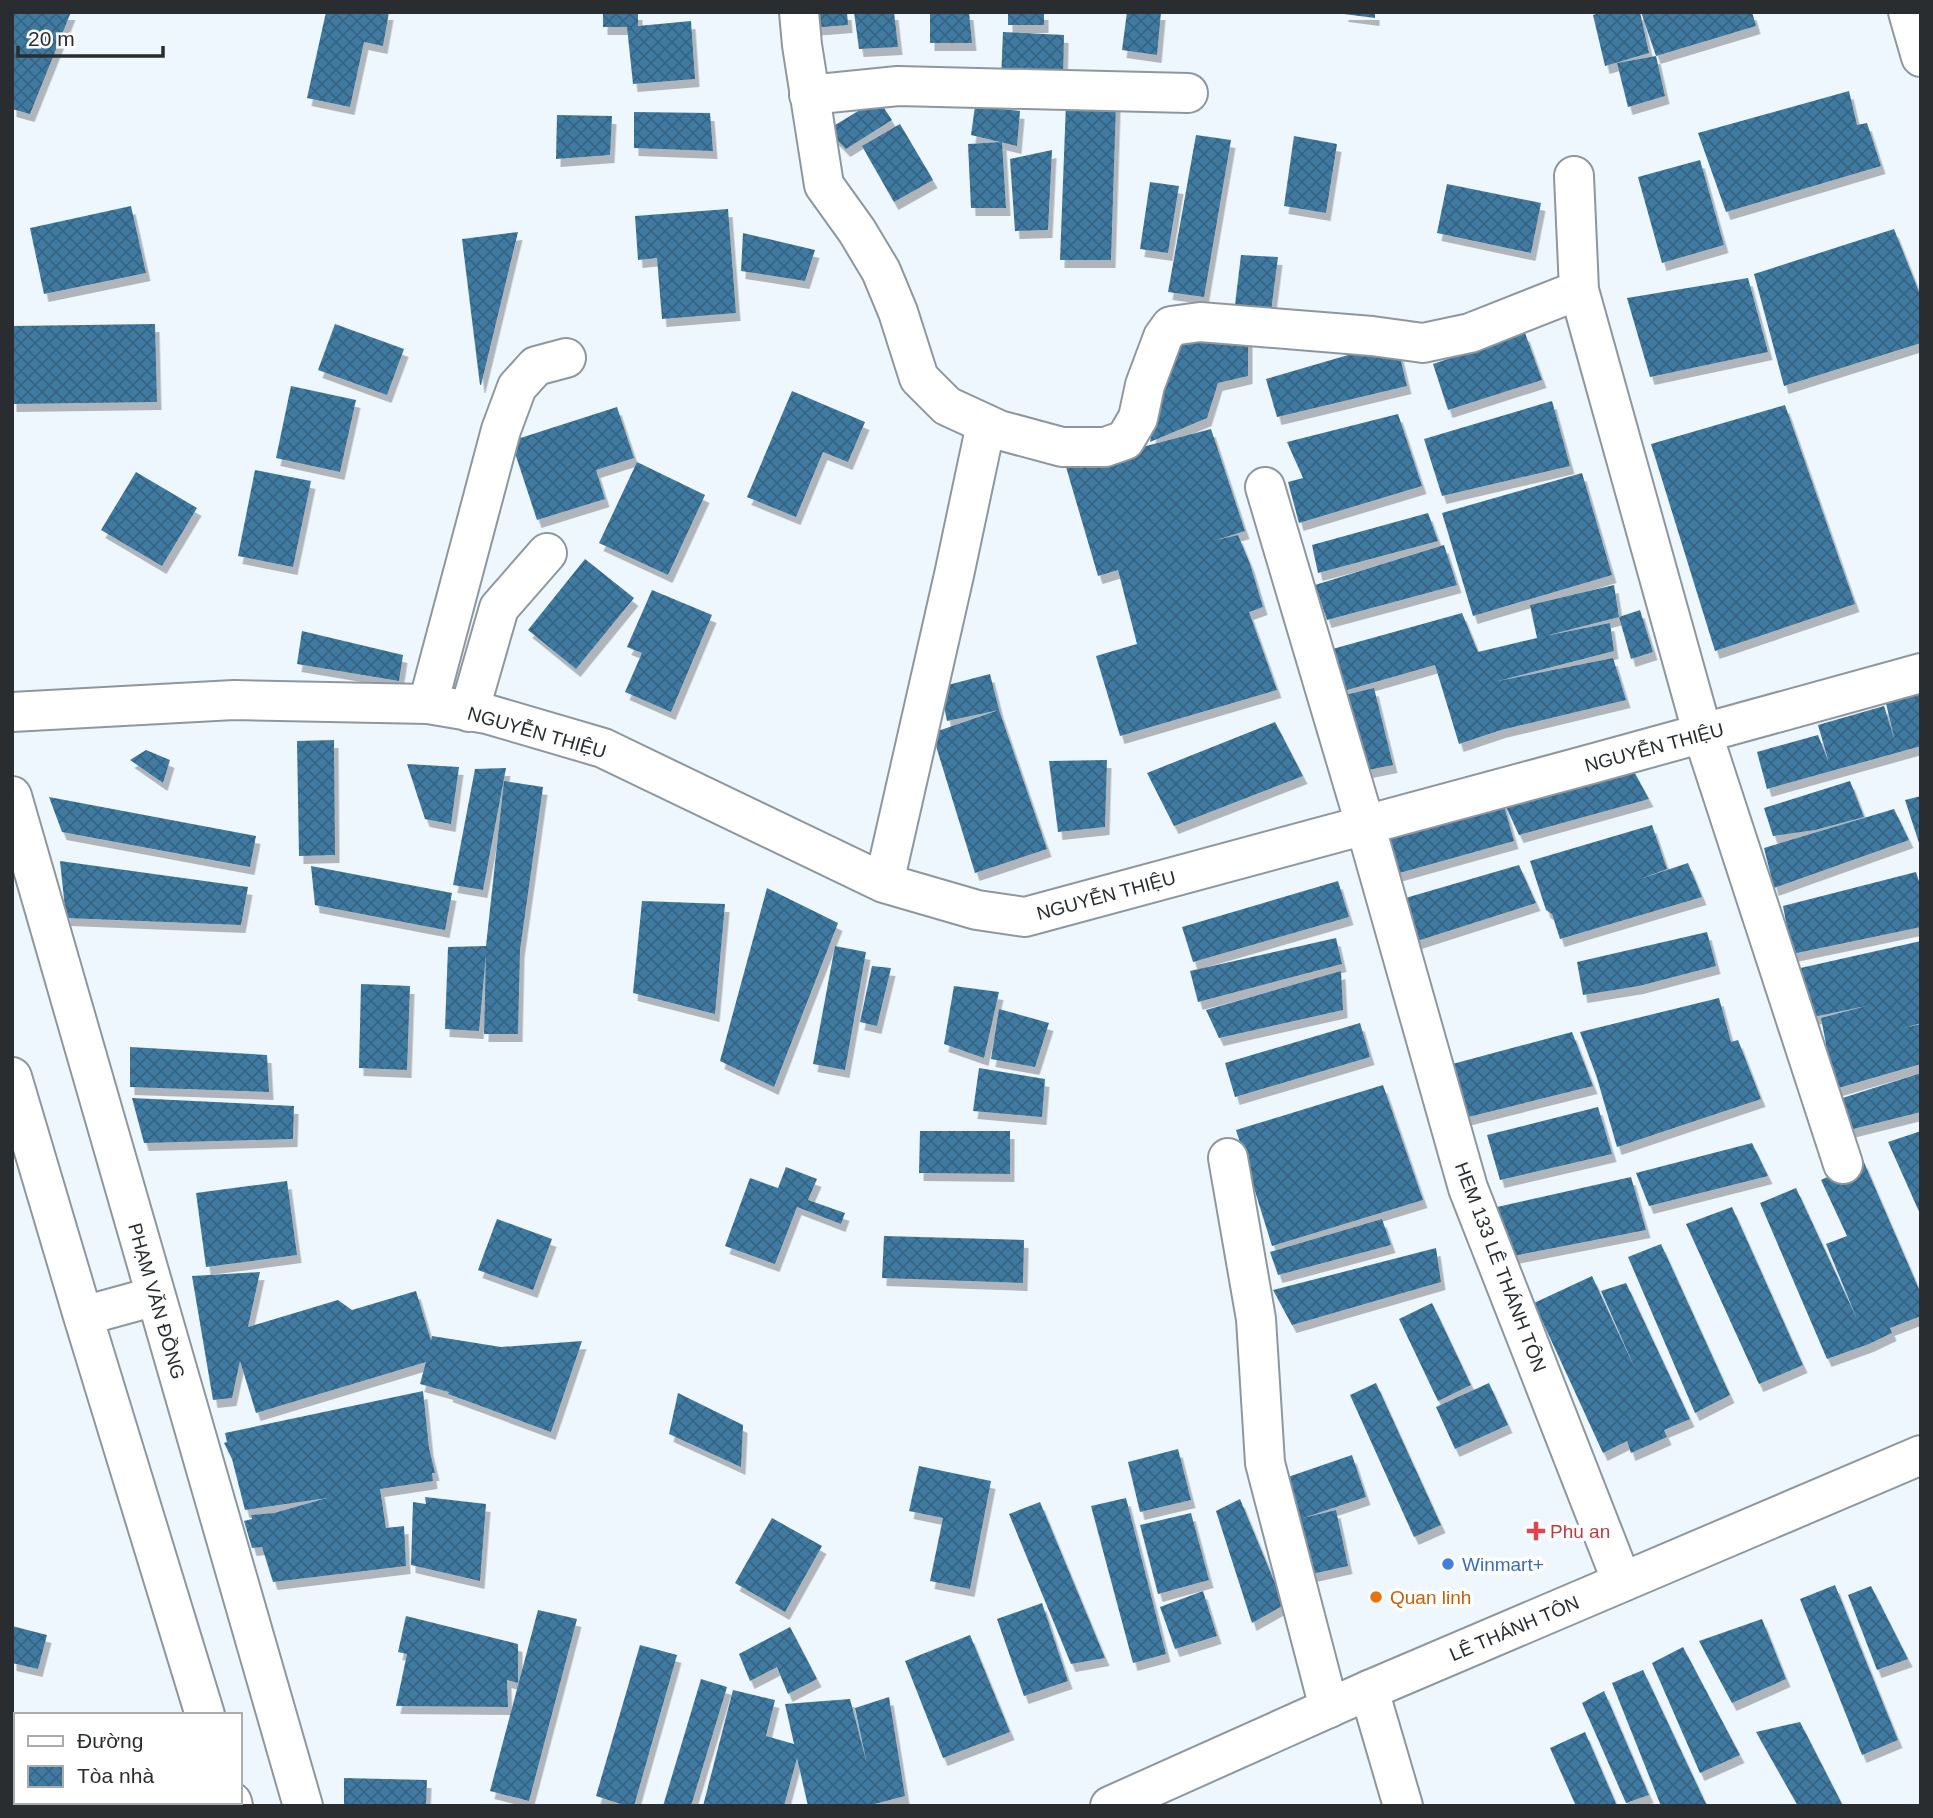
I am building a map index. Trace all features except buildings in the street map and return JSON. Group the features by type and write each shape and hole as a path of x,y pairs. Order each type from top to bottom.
{"street":[{"path":"799,12 824,185 881,271 898,312 919,378 947,406 986,424 1062,447 1105,447 1125,440 1138,418 1145,385 1163,337 1171,326 1200,322 1372,336 1423,343 1470,333 1579,290"},
{"path":"1909,12 1921,57"},
{"path":"809,95 898,86 1188,93"},
{"path":"1574,176 1579,290 1703,735 1843,1164"},
{"path":"428,704 501,430 517,387 536,366 566,358"},
{"path":"884,883 986,424"},
{"name":"HEM 133 LÊ THÁNH TÔN","path":"1265,487 1468,1188 1622,1583"},
{"path":"469,712 499,608 547,553"},
{"name":"NGUYỄN THIỆU","path":"12,712 234,700 428,704 486,714 603,748 884,883 977,909 1025,917 1703,735 1921,673"},
{"name":"PHẠM VĂN ĐỒNG","path":"12,796 303,1806"},
{"path":"12,1077 204,1713"},
{"path":"1228,1158 1256,1319 1265,1463 1329,1708"},
{"path":"83,1316 156,1296"},
{"name":"LÊ THÁNH TÔN","path":"1110,1806 1369,1690 1921,1455"},
{"path":"1369,1690 1403,1806"}],"place":[{"name":"Phu an","path":"1536,1531"},
{"name":"Winmart+","path":"1448,1564"},
{"name":"Quan linh","path":"1376,1597"}]}
